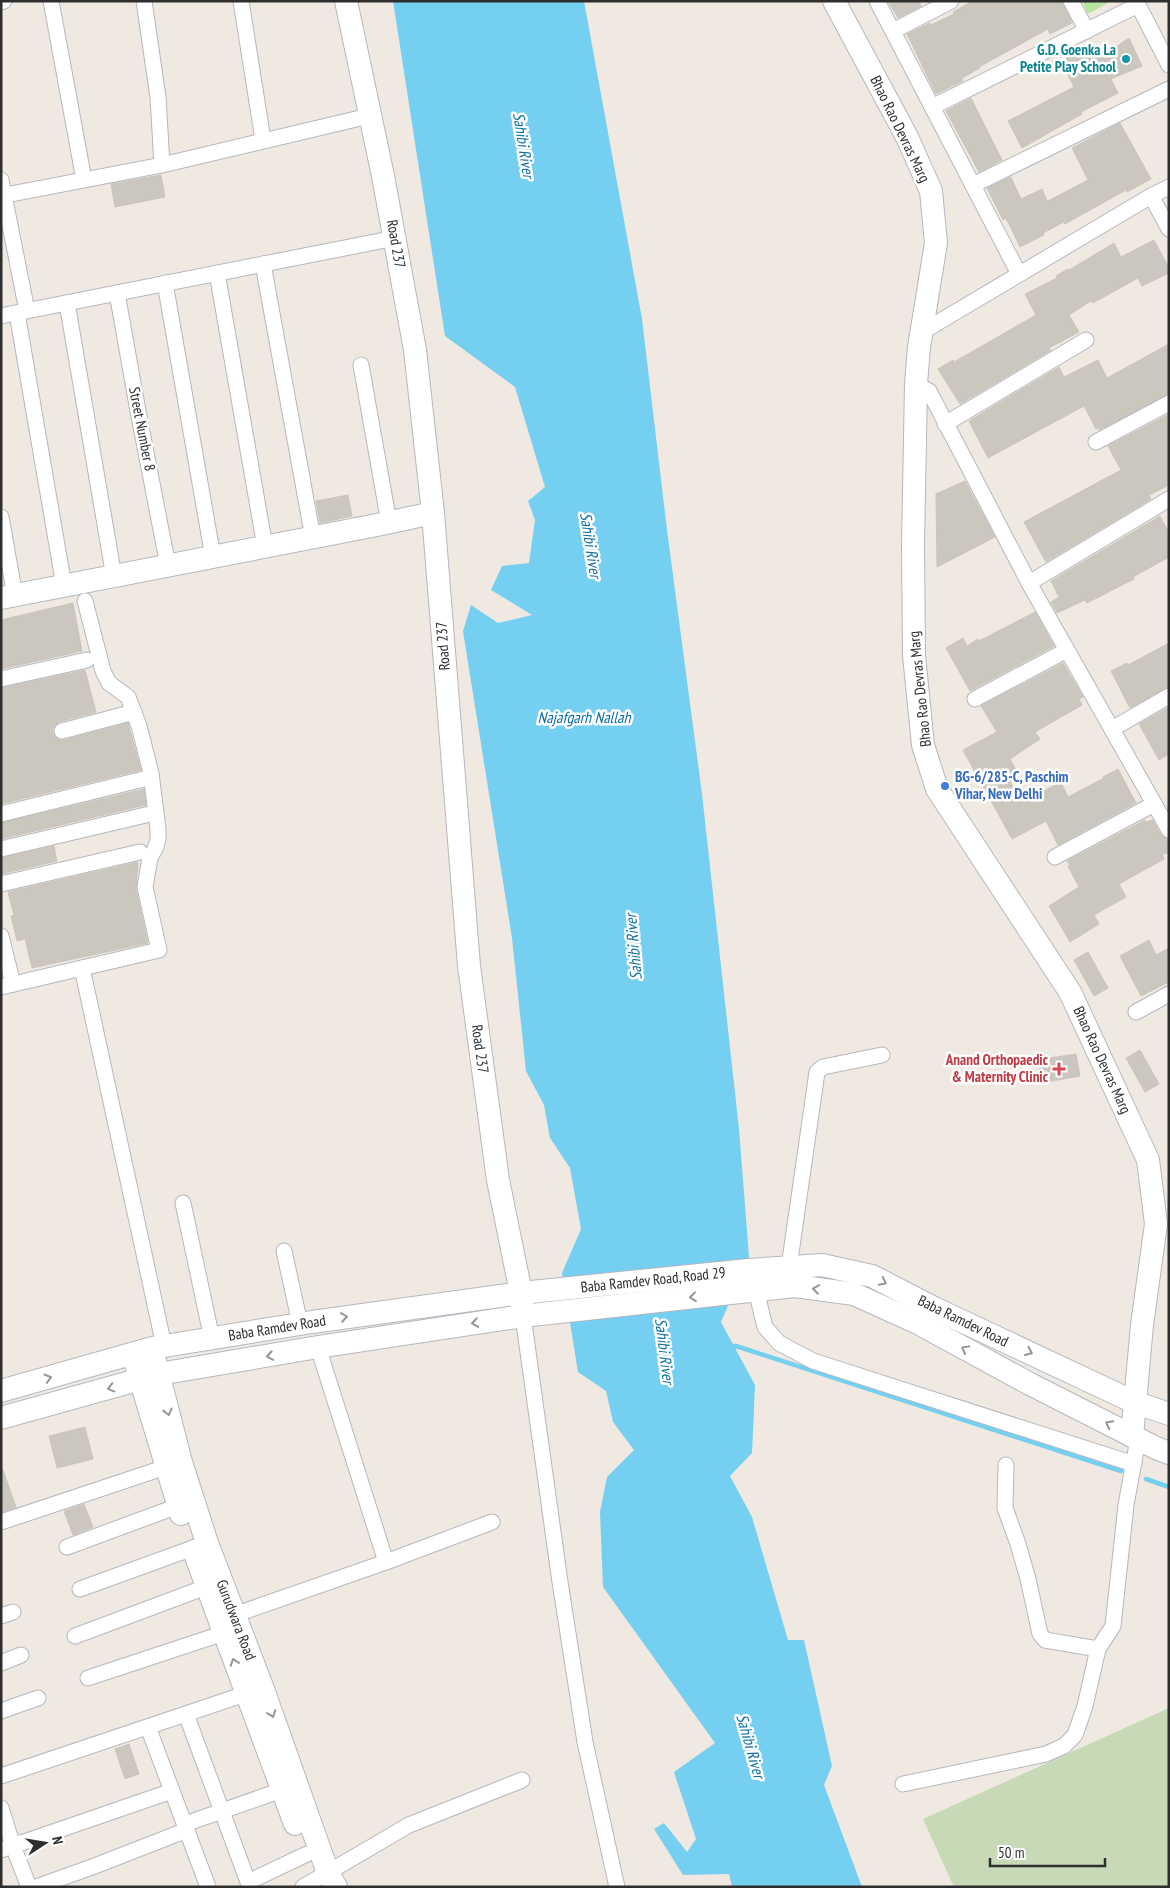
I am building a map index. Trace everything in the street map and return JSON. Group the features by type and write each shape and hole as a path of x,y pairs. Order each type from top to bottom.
{"street":[{"path":"51,1 84,180"},
{"path":"144,1 158,97 162,165"},
{"path":"241,1 263,140"},
{"name":"Road 237","path":"346,1 395,238 415,350 433,513 469,966 498,1180 523,1316"},
{"name":"Bhao Rao Devras Marg","path":"834,1 906,137 931,191 936,243 916,384 913,546 914,656 923,745 937,789 1070,992 1148,1160 1162,1221 1142,1325 1134,1402 1135,1438"},
{"path":"877,1 1019,274"},
{"path":"893,31 951,1"},
{"path":"1071,1 1087,31"},
{"path":"932,107 1087,31 1137,3 1169,65"},
{"path":"973,185 1169,90"},
{"path":"3,196 162,165 369,116"},
{"path":"1,180 64,586"},
{"path":"922,332 1169,187"},
{"path":"1151,196 1169,229"},
{"path":"1,316 395,238"},
{"path":"264,264 313,538"},
{"path":"217,273 265,547"},
{"path":"165,283 214,557"},
{"name":"Street Number 8","path":"117,293 168,566"},
{"path":"67,303 114,576"},
{"path":"945,424 1086,340"},
{"path":"361,365 389,523"},
{"path":"916,384 928,391 1029,583 1169,830"},
{"path":"1096,442 1169,403"},
{"path":"1029,583 1169,499"},
{"path":"1,517 8,597 433,513"},
{"path":"1,936 7,985 159,950 145,887 150,858 156,847 158,829 151,772 139,726 128,697 109,683 103,671 85,601"},
{"path":"975,699 1067,650"},
{"path":"1,679 87,660"},
{"path":"1112,729 1169,696"},
{"path":"62,731 134,712"},
{"path":"1,814 144,779"},
{"path":"1055,857 1154,804"},
{"path":"1,849 150,814"},
{"path":"1,884 140,852"},
{"path":"82,968 149,1349"},
{"path":"1136,1012 1169,994"},
{"path":"789,1267 817,1072 823,1067 882,1055"},
{"path":"183,1203 212,1339"},
{"path":"284,1251 300,1324"},
{"name":"Baba Ramdev Road","path":"754,1282 789,1267 822,1266 872,1276 934,1308 1134,1402 1169,1414"},
{"path":"1134,1464 813,1361 779,1342 765,1328 754,1282 854,1294 918,1323 1030,1384 1135,1438 1169,1453"},
{"name":"Baba Ramdev Road, Road 29","path":"559,1300 754,1282"},
{"name":"Baba Ramdev Road","path":"1,1392 149,1349 300,1324 520,1294 559,1300"},
{"path":"1,1418 150,1377 318,1347 523,1316 559,1300"},
{"path":"523,1316 560,1582 585,1742 617,1887"},
{"path":"318,1347 386,1562"},
{"name":"Gurudwara Road","path":"149,1349 150,1377 166,1467 206,1587 229,1624"},
{"name":"Gurudwara Road","path":"150,1377 193,1500 229,1624 321,1882"},
{"path":"903,1784 1046,1754 1064,1746 1075,1735 1098,1649 1113,1626 1126,1505 1134,1464 1135,1438"},
{"path":"1006,1465 1005,1508 1028,1579 1040,1634 1045,1640 1098,1649"},
{"path":"1,1522 166,1467"},
{"path":"67,1546 178,1506"},
{"path":"88,1678 492,1522"},
{"path":"80,1589 193,1548"},
{"path":"75,1636 206,1587"},
{"path":"1,1663 21,1655"},
{"path":"1,1776 254,1691"},
{"name":"Gurudwara Road","path":"254,1691 282,1790 307,1854 321,1882"},
{"path":"1,1711 38,1698"},
{"path":"186,1714 248,1882 307,1854"},
{"path":"148,1727 208,1887"},
{"path":"321,1882 409,1825 522,1780"},
{"path":"36,1887 92,1867 223,1811 282,1790"},
{"path":"7,1848 172,1791"},
{"path":"1,1808 7,1848 29,1887"}],"green space":[{"path":"1082,1 1111,1 1088,14"},
{"path":"1169,1708 1169,1887 954,1887 923,1819"}],"water":[{"name":"Najafgarh Nallah","path":"393,1 584,1 642,319 667,530 702,794 739,1129 749,1257 721,1322 755,1385 752,1453 730,1476 752,1517 788,1640 804,1640 832,1766 824,1785 862,1887 732,1887 729,1874 683,1875 654,1829 664,1823 687,1852 696,1839 674,1772 715,1743 603,1587 600,1512 607,1477 634,1450 613,1422 606,1391 578,1372 562,1273 581,1229 570,1168 550,1138 544,1105 526,1071 512,938 463,631 471,605 498,623 532,615 491,590 502,566 529,563 535,520 528,501 545,487 515,387 445,336"}],"building":[{"path":"888,1 919,1 921,6 898,18"},
{"path":"973,1 1062,1 1072,23 1050,34 1048,29 979,67 962,78 963,81 936,94 907,34 954,14 953,12"},
{"path":"1129,38 1142,66 1111,79 1118,93 1081,112 1082,114 1022,148 1008,121 1074,87 1061,61 1093,45 1100,58"},
{"path":"971,98 1002,160 979,172 946,111"},
{"path":"1120,123 1151,179 1127,192 1126,190 1065,224 1064,222 1020,247 1006,218 1003,220 987,188 1011,177 1021,199 1042,189 1047,201 1050,200 1088,180 1072,148"},
{"path":"161,175 165,197 115,207 111,184"},
{"path":"1154,240 1169,268 1169,273 1142,286 1138,278 1093,303 1091,301 1069,315 1079,332 1049,348 1051,350 960,404 938,369 953,360 954,362 1036,315 1025,294 1057,278 1056,276 1114,243 1121,257"},
{"path":"1169,344 1169,394 1099,430 1098,428 1096,429 1084,406 988,458 969,421 1059,367 1064,377 1098,360 1107,378"},
{"path":"1169,414 1169,485 1149,495 1151,499 1046,562 1024,522 1121,470 1108,446"},
{"path":"965,481 995,537 937,567 936,494"},
{"path":"348,495 352,516 320,523 316,501"},
{"path":"1160,516 1169,533 1169,557 1133,577 1134,579 1087,603 1085,600 1057,613 1051,602 1059,597 1051,581"},
{"path":"73,603 82,651 1,669 1,620"},
{"path":"1035,612 1054,646 970,691 946,648 963,638 967,646"},
{"path":"1169,643 1169,687 1130,708 1111,671 1127,663 1128,665"},
{"path":"1063,663 1083,697 1079,699 1082,705 1035,732 1040,739 1010,759 1016,770 1007,775 1021,803 1061,782 1068,797 1118,769 1136,803 1058,845 1046,821 1012,839 963,750 997,732 981,706"},
{"path":"85,670 96,712 59,722 53,728 53,734 59,740 64,740 128,723 141,770 1,804 1,688"},
{"path":"1169,707 1169,754 1159,760 1139,724"},
{"path":"144,789 146,805 1,839 1,823"},
{"path":"1145,820 1146,822 1153,820 1161,835 1167,839 1169,842 1169,853 1162,854 1164,859 1119,884 1126,897 1094,915 1099,924 1070,942 1049,906 1079,887 1067,861"},
{"path":"54,846 57,861 1,874 1,858"},
{"path":"138,862 136,889 148,943 32,968 25,939 17,941 11,916 14,915 8,892"},
{"path":"1149,940 1156,955 1169,948 1169,982 1141,996 1120,956"},
{"path":"1088,952 1108,988 1094,996 1074,960"},
{"path":"1140,1050 1159,1084 1145,1092 1126,1058"},
{"path":"1076,1054 1080,1076 1041,1083 1037,1060"},
{"path":"85,1427 93,1459 57,1468 49,1436"},
{"path":"1,1470 3,1470 16,1507 1,1512"},
{"path":"84,1504 93,1527 73,1535 64,1511"},
{"path":"129,1744 139,1774 125,1779 115,1749"}],"waterway":[{"path":"730,1346 736,1346 1121,1471"},
{"path":"1146,1479 1169,1487"}],"place":[{"name":"G.D. Goenka La Petite Play School","path":"1126,59"},
{"name":"BG-6/285-C, Paschim Vihar, New Delhi","path":"945,786"},
{"name":"Anand Orthopaedic & Maternity Clinic","path":"1059,1069"}],"water label":[{"name":"Sahibi River","path":"524,145"},
{"name":"Sahibi River","path":"591,545"},
{"name":"Sahibi River","path":"633,947"},
{"name":"Sahibi River","path":"665,1351"},
{"name":"Sahibi River","path":"751,1746"}]}
